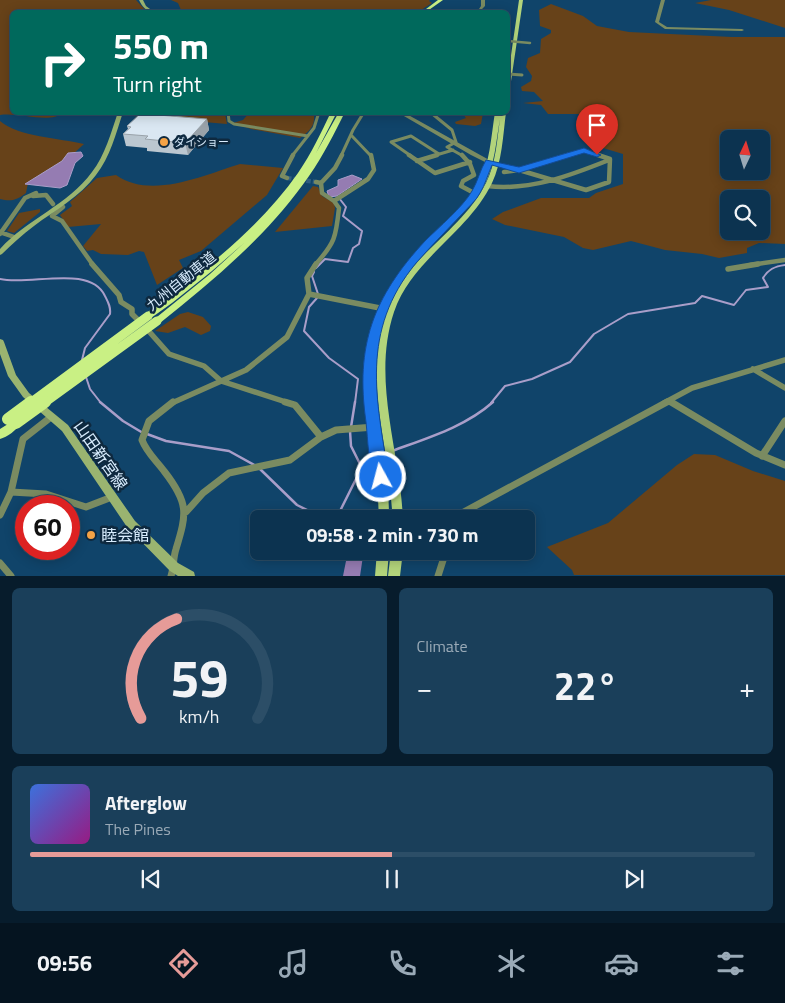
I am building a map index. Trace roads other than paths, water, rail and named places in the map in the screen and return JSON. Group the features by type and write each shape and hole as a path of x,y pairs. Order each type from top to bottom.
{"highway":[{"path":"427,10 441,0"},
{"path":"433,10 446,0"},
{"name":"九州自動車道","path":"153,318 266,215 299,177 333,115"},
{"name":"九州自動車道","path":"0,435 8,422 223,267 275,216 311,171 328,143 341,115"}],"main road":[{"path":"141,0 149,10"},
{"path":"510,40 516,0"},
{"path":"510,74 521,0"},
{"path":"0,253 14,237 88,182 106,153 120,115"},
{"path":"383,448 374,427 368,378 373,338 412,262 476,194 492,162 498,115"},
{"path":"396,510 383,448 379,377 386,310 426,256 468,212 487,186 503,115"},
{"name":"山田新宮線","path":"0,342 12,376 26,395 65,428 131,524 172,571 190,576"},
{"path":"384,510 385,461"},
{"path":"381,576 382,560"},
{"path":"394,576 396,560"}],"street":[{"path":"663,0 657,22 666,28 742,30"},
{"path":"510,41 530,43"},
{"path":"510,74 522,75"},
{"path":"228,115 228,121 234,124 308,136"},
{"path":"287,178 282,176 292,156 314,128 318,115"},
{"path":"172,571 175,552 184,527 186,512 180,495 165,472 147,452 143,438 146,428 149,421 174,401 246,370 262,354 287,337 309,294 307,278 309,272 328,250 336,237 339,208 334,201 322,193 319,182 338,165 362,115"},
{"path":"404,115 492,162 586,190 609,182 610,159"},
{"path":"434,115 452,130 454,143"},
{"path":"334,201 368,178 374,170 371,155 352,135"},
{"path":"439,154 411,136 391,142 435,173 470,162"},
{"path":"454,143 447,146 463,154 470,162 474,175 463,181 461,186 476,194"},
{"path":"417,161 453,150"},
{"path":"504,172 519,170 584,150 610,159"},
{"path":"487,186 506,188 554,181 610,159"},
{"path":"14,237 0,233 27,196 36,193"},
{"path":"27,196 46,196 53,204"},
{"path":"63,206 65,207 52,216 62,221 98,273 119,295 121,302 132,309 132,314 169,354 204,366 221,381 295,405 321,437"},
{"path":"728,269 785,260"},
{"path":"309,294 386,310"},
{"path":"466,510 692,388 785,360"},
{"path":"752,369 785,388"},
{"path":"670,401 762,456 785,465"},
{"path":"0,515 11,492 23,439 51,416"},
{"path":"762,456 785,421"},
{"path":"186,512 202,493 229,473 290,460 321,437 336,430 374,427"},
{"path":"11,492 50,494 80,507 94,508 112,496"},
{"path":"438,576 443,560"},
{"path":"0,563 11,576"}],"waterway":[{"path":"316,268 325,259 348,262 353,248 359,244 362,231 343,216 346,207 339,198"},
{"path":"491,403 505,386 532,379 570,362 594,334 628,314 695,303 702,296 734,305 746,290 768,287 763,278 767,272 772,268 785,265"},
{"path":"314,272 312,276 318,294"},
{"path":"0,279 73,278 97,286 108,302 110,314 85,348 82,360"},
{"path":"317,298 309,307 304,331 329,358 358,379 355,403"},
{"path":"86,377 90,389 101,403"},
{"path":"351,427 355,402"},
{"path":"392,451 458,425 493,402"},
{"path":"101,403 123,421 143,433"},
{"path":"350,431 351,446 361,466"},
{"path":"147,434 166,441 229,451 256,466"},
{"path":"341,510 362,467 377,459"},
{"path":"260,469 297,505 307,510"},
{"path":"351,576 354,560"}],"tunnel":[{"path":"287,178 316,182"}],"place":[{"name":"ダイショー","path":"164,142"},
{"name":"睦会館","path":"91,535"}]}
